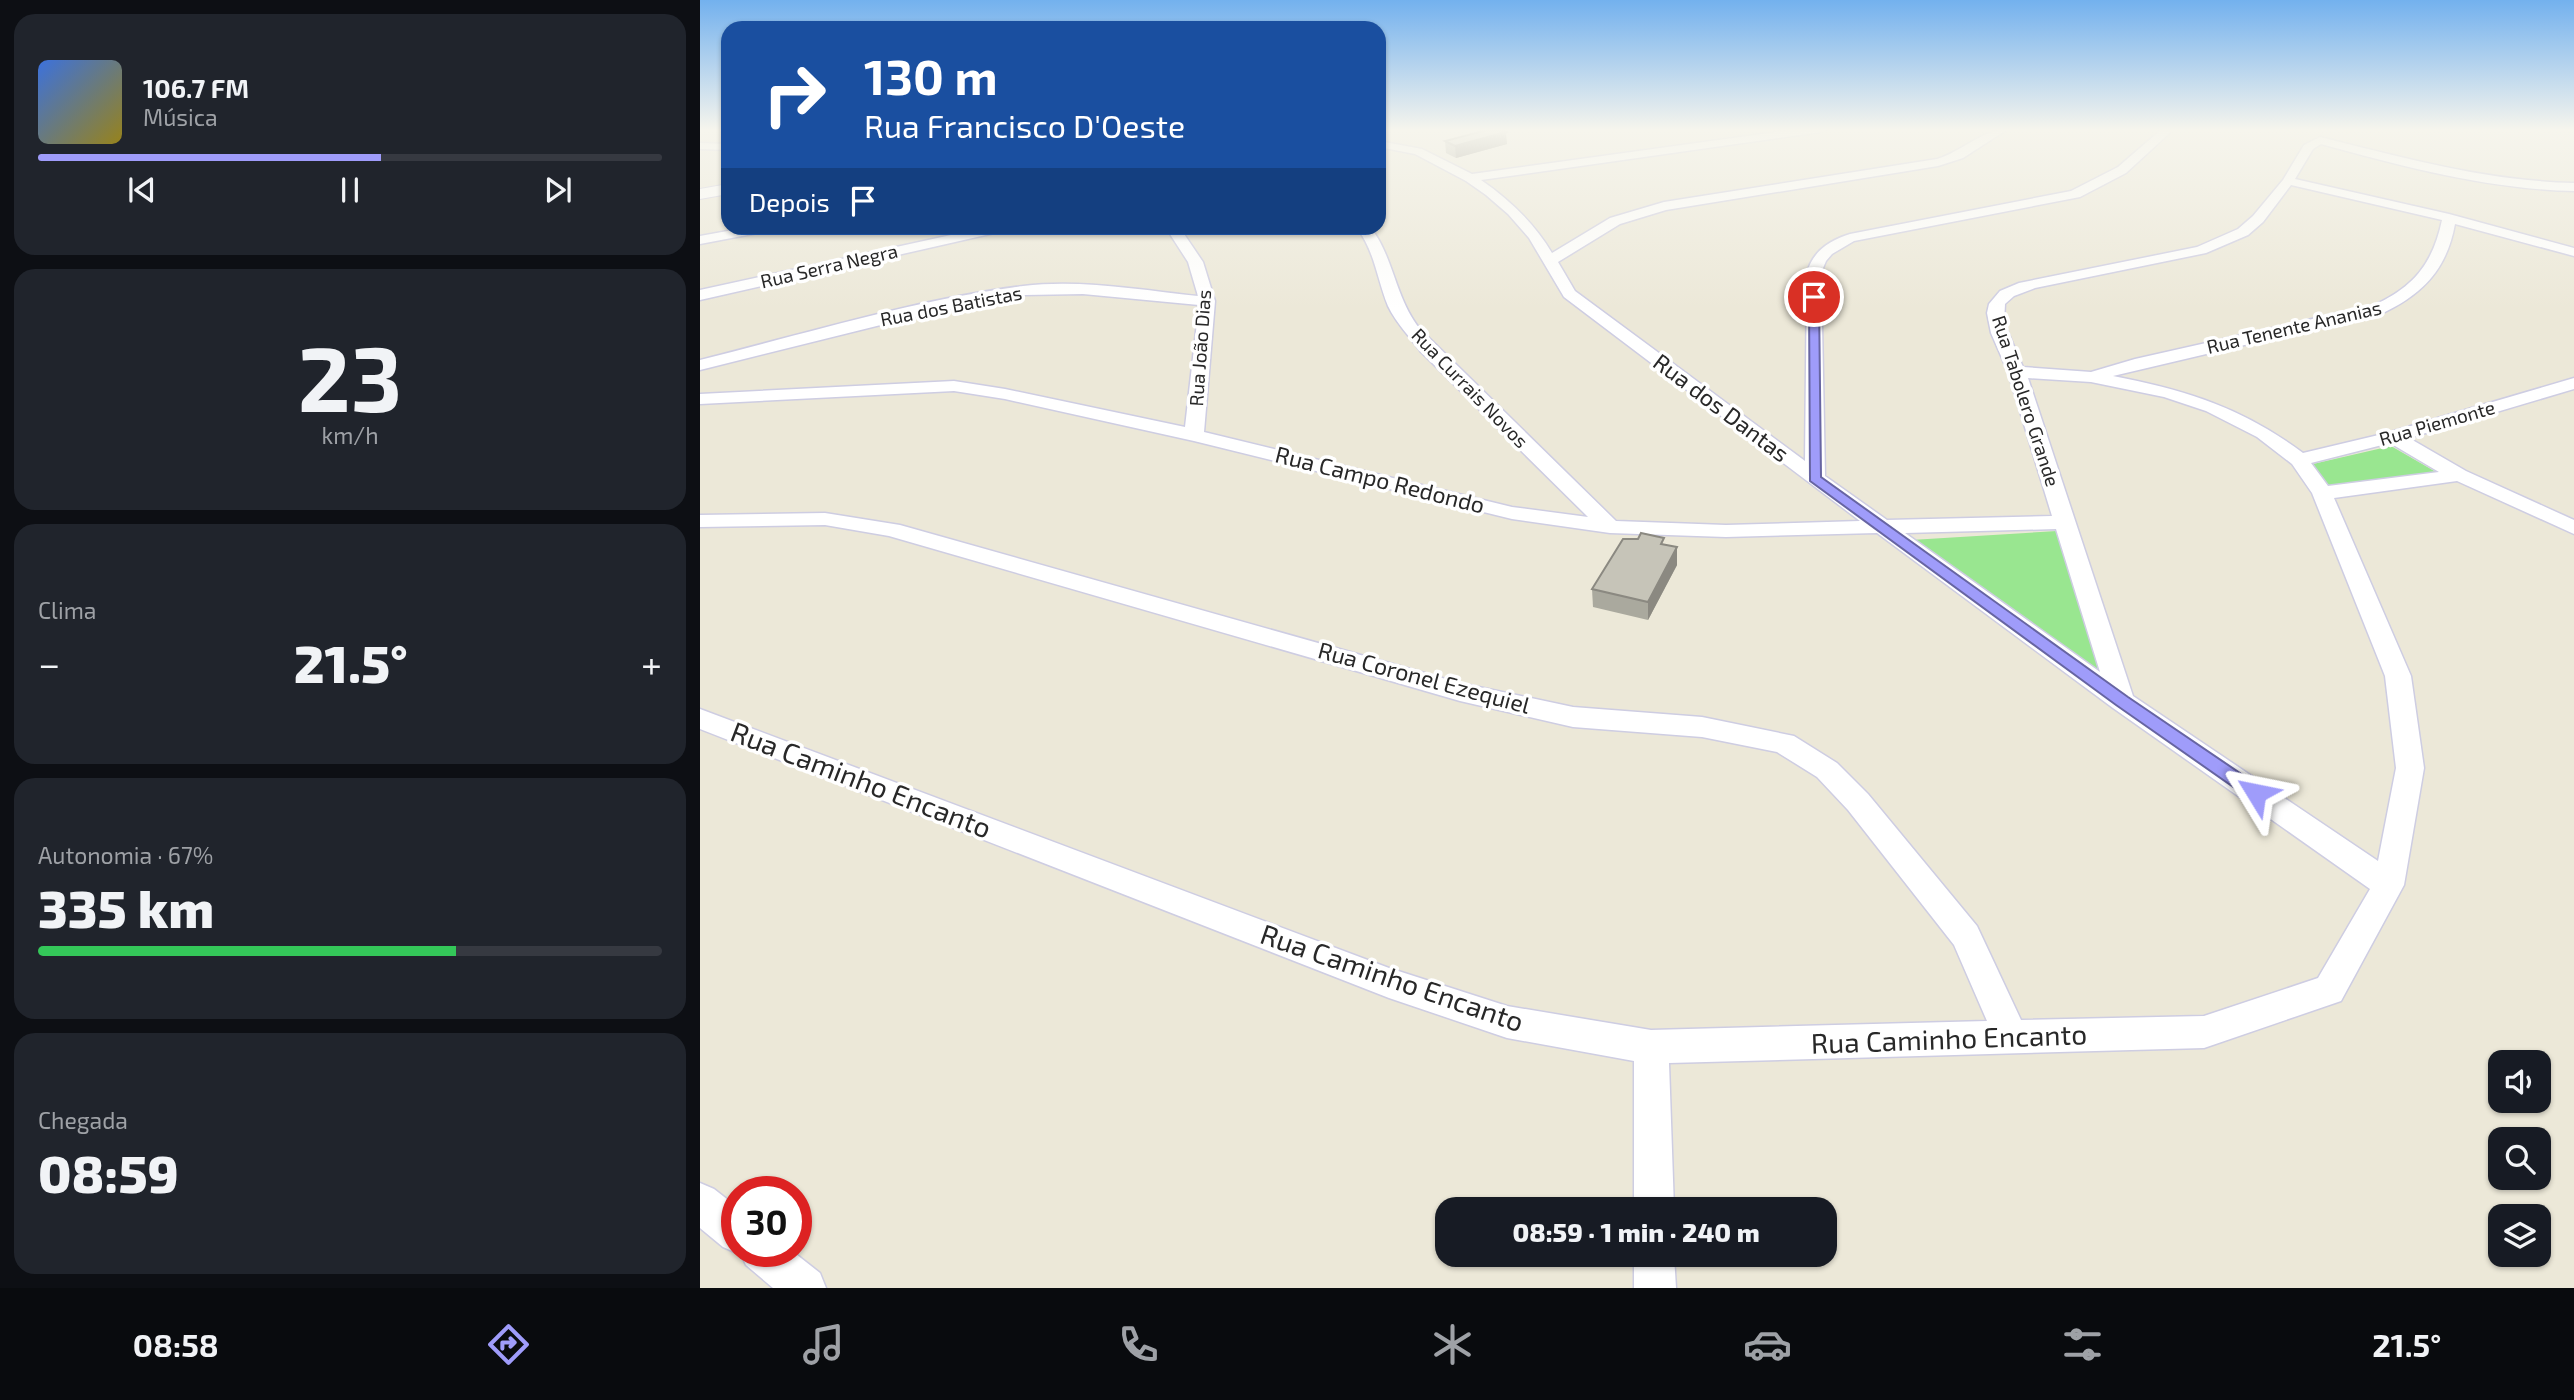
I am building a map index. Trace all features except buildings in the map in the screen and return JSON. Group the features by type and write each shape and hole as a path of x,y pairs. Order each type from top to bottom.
{"street":[{"name":"Rua dos Dantas","path":"1484,189 1513,211 1535,236 1569,294 1815,478 2122,701 2389,885"},
{"path":"1551,260 1594,232 1636,214 1696,199 1761,189"},
{"path":"1815,478 1814,273 1823,253 1850,238 2075,194 2085,189"},
{"name":"Rua Tabolero Grande","path":"2122,701 2017,372 1997,327 1995,306 2000,298 2032,284 2201,250 2226,240 2243,232 2258,219 2282,189"},
{"path":"2323,189 2574,251"},
{"path":"2530,189 2574,201"},
{"path":"700,194 721,190"},
{"name":"Rua Tenente Ananias","path":"2091,377 2135,364 2350,316 2401,300 2420,286 2435,268 2446,236 2448,218"},
{"path":"700,240 726,235"},
{"name":"Rua Serra Negra","path":"700,295 968,235"},
{"name":"Rua João Dias","path":"1178,235 1195,257 1205,280 1207,301 1194,435"},
{"name":"Rua Currais Novos","path":"1369,235 1382,254 1394,301 1427,348 1610,527"},
{"name":"Rua dos Batistas","path":"700,365 929,308 1024,290 1083,289 1207,301"},
{"path":"2135,364 2138,373 2147,383 2168,392"},
{"path":"2017,372 2091,377 2168,392"},
{"name":"Rua Piemonte","path":"2299,460 2393,437 2574,383"},
{"name":"Rua Campo Redondo","path":"700,399 954,386 1005,394 1194,435 1511,513 1610,527 1726,531 2065,522"},
{"name":"Rua Caminho Encanto","path":"700,719 1390,983 1507,1022 1651,1047 2204,1032 2329,990 2389,885 2410,768 2398,676 2322,493 2299,460 2264,433 2212,407 2168,392"},
{"path":"2393,437 2459,475 2574,527"},
{"path":"2322,493 2383,488 2459,475"},
{"name":"Rua Coronel Ezequiel","path":"700,522 763,518 825,519 892,530 1460,692 1573,717 1702,727 1784,743 1827,769 1858,802 1966,936 2011,1037"},
{"path":"1651,1047 1654,1197"},
{"path":"700,1203 721,1220"},
{"path":"780,1267 806,1288"},
{"path":"1654,1267 1655,1288"}],"green space":[{"path":"2391,446 2436,472 2330,488 2313,464"},
{"path":"2057,531 2104,681 1911,540"}],"route":[{"path":"1814,297 1815,478 2122,701 2256,793"}]}
